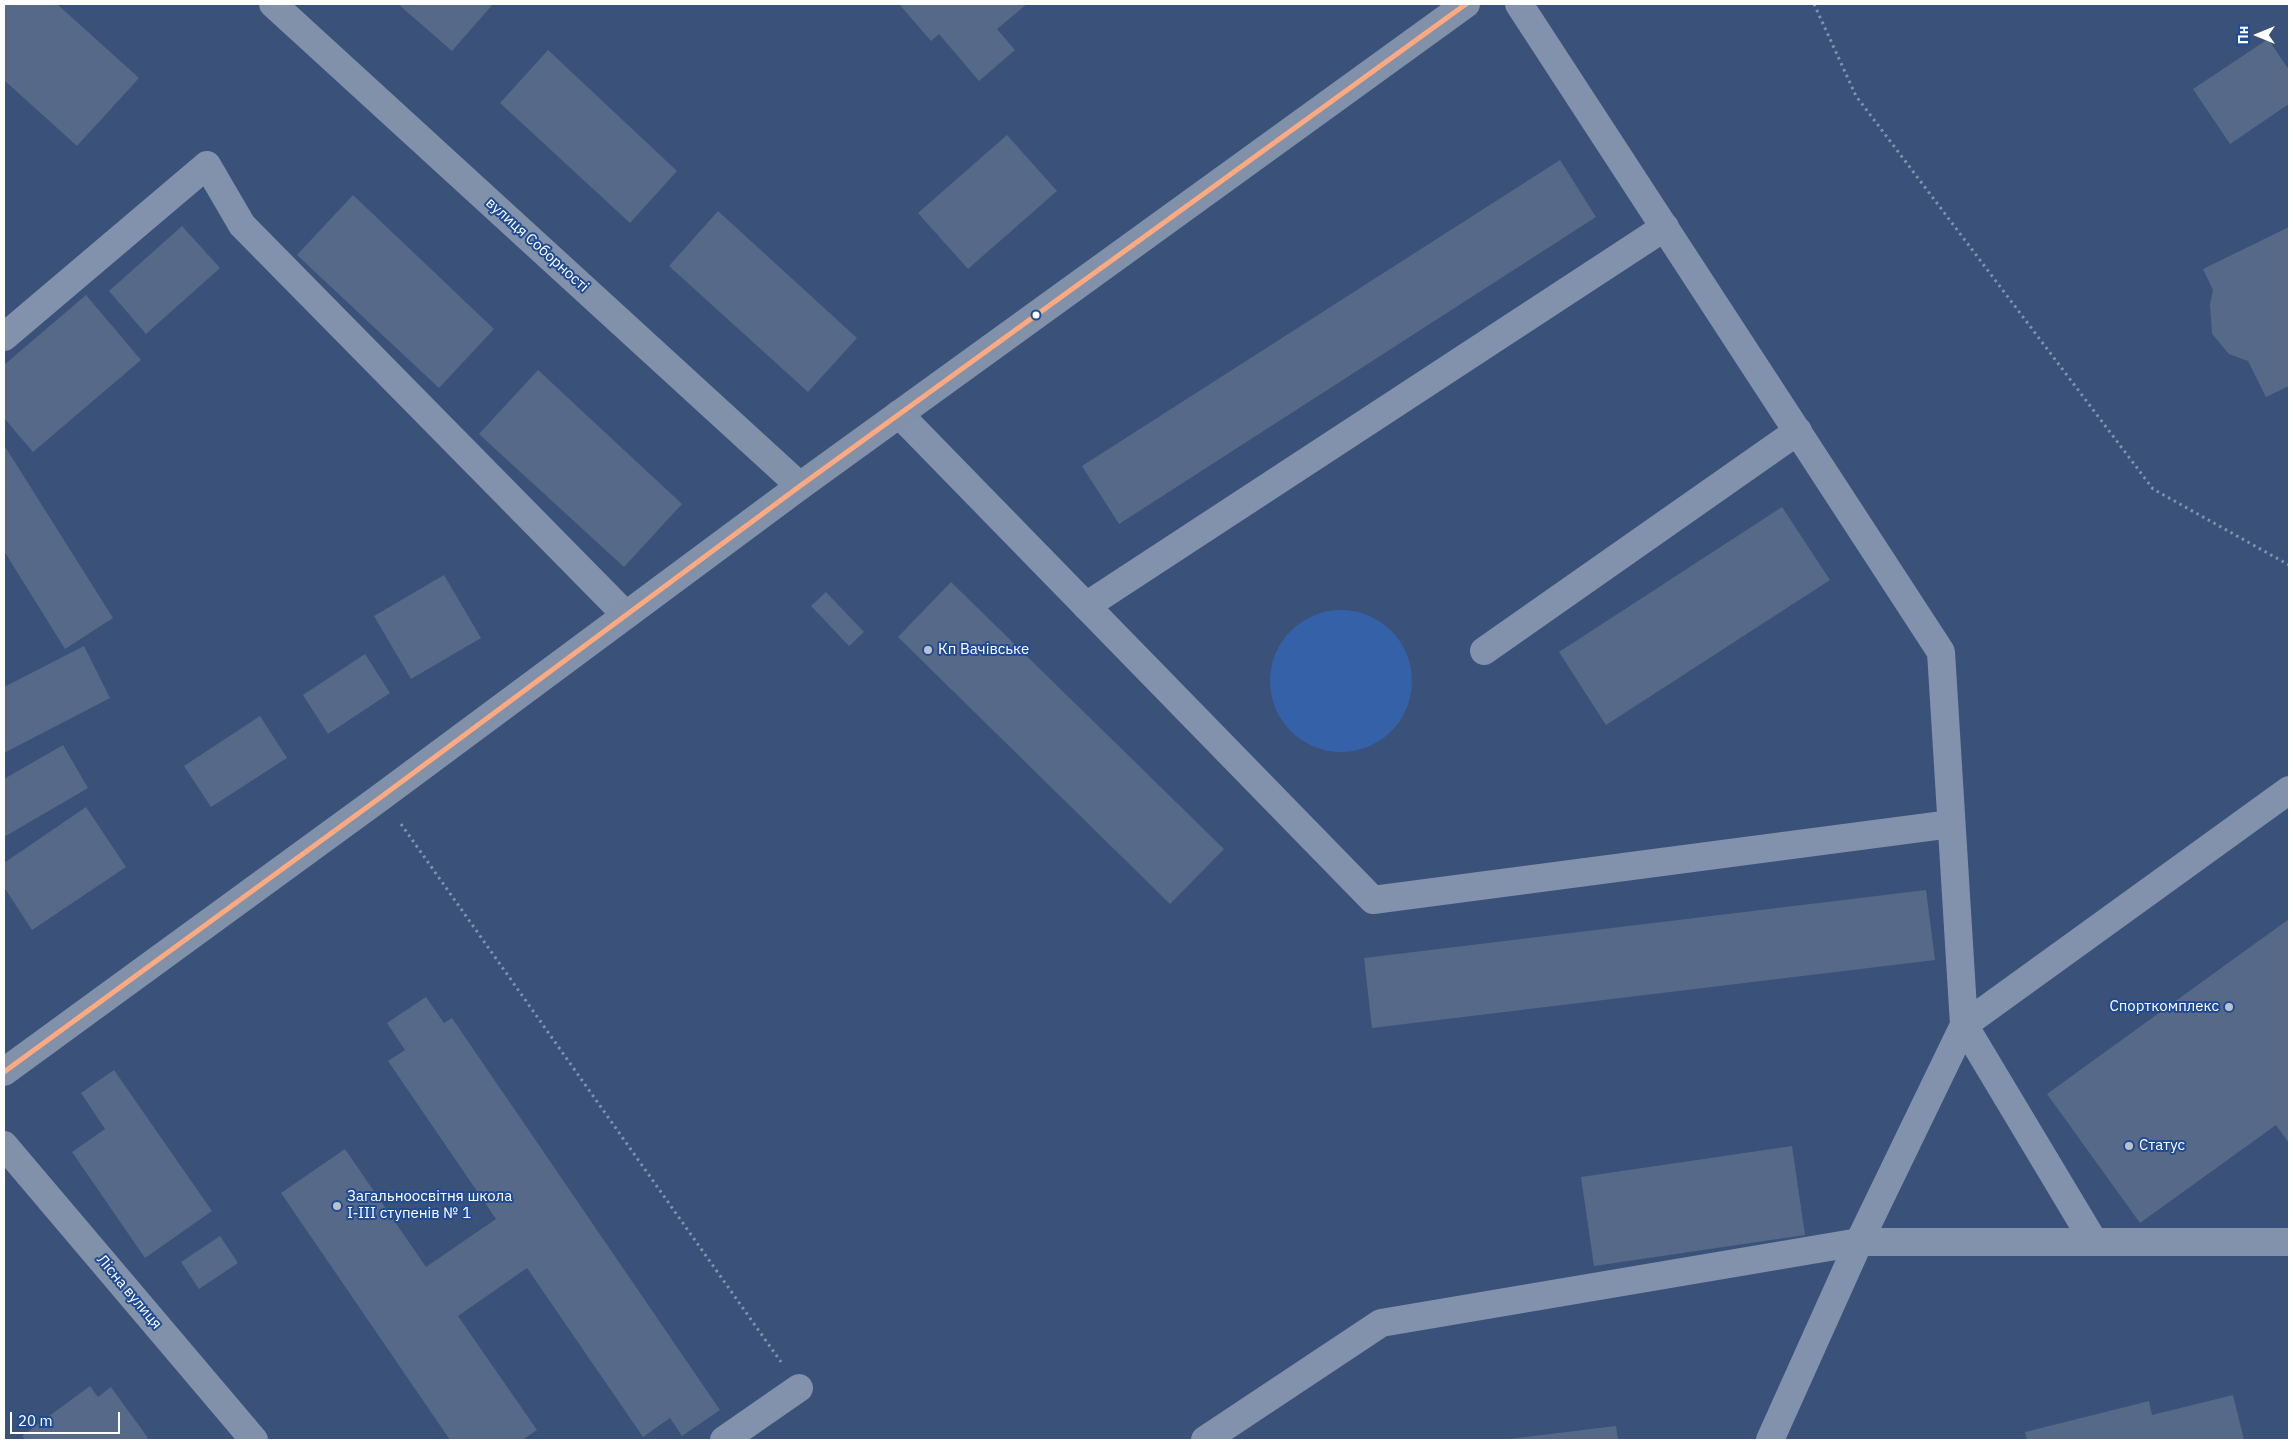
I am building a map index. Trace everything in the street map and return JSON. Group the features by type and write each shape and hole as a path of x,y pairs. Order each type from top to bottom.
{"main road":[{"name":"вулиця Соборності","path":"273,4 800,486"},
{"path":"4,1072 382,797 800,486 1466,4"},
{"name":"Лісна вулиця","path":"4,1144 254,1440"}],"street":[{"path":"1519,4 1941,652 1964,1025 2094,1242"},
{"path":"4,337 207,165 242,225 626,615"},
{"path":"1086,606 1665,227"},
{"path":"899,414 1373,900 1951,824"},
{"path":"1484,650 1798,431"},
{"path":"1770,1440 1859,1242 1964,1025 2289,790"},
{"path":"1205,1440 1381,1323 1859,1242 2289,1242"},
{"path":"724,1440 798,1388"}],"path":[{"path":"1814,4 1856,96 2153,489 2289,565"},
{"path":"382,797 798,1388"}],"shaded area":[{"path":"1341,610 1355,611 1368,615 1391,631 1407,654 1411,667 1411,695 1407,708 1391,731 1368,747 1355,751 1341,752 1327,751 1314,747 1291,731 1275,708 1271,695 1270,681 1271,667 1275,654 1291,631 1314,615 1327,611"}],"building":[{"path":"4,4 57,4 139,78 77,146 4,80"},
{"path":"398,4 493,4 452,51"},
{"path":"899,4 1027,4 997,29 1015,50 979,81 939,34 931,41"},
{"path":"2268,39 2289,70 2289,104 2230,144 2193,89"},
{"path":"548,50 677,171 630,223 500,103"},
{"path":"1007,135 1057,191 968,269 918,213"},
{"path":"1560,160 1596,217 1119,524 1082,466"},
{"path":"353,195 494,329 439,388 297,255"},
{"path":"718,211 857,338 808,392 669,266"},
{"path":"182,226 220,268 146,334 109,291"},
{"path":"2289,227 2289,386 2266,397 2248,361 2229,354 2212,334 2210,304 2213,290 2203,269"},
{"path":"86,295 141,360 33,452 4,418 4,365"},
{"path":"538,370 682,504 624,567 479,434"},
{"path":"4,445 113,618 65,649 4,551"},
{"path":"1782,507 1830,580 1606,725 1559,652"},
{"path":"444,575 481,638 411,679 374,616"},
{"path":"951,582 1224,849 1170,904 898,637"},
{"path":"826,592 864,632 849,646 811,606"},
{"path":"84,646 110,698 4,753 4,687"},
{"path":"365,654 390,693 328,734 303,695"},
{"path":"260,716 287,758 211,807 184,766"},
{"path":"63,745 88,788 4,837 4,779"},
{"path":"86,807 126,867 32,930 4,887 4,863"},
{"path":"1926,890 1935,960 1372,1028 1364,958"},
{"name":"Спорткомплекс","path":"2289,919 2289,1143 2276,1125 2140,1223 2047,1094"},
{"name":"Загальноосвітня школа І-ІІІ ступенів № 1","path":"426,997 444,1023 452,1018 720,1410 682,1436 670,1418 643,1437 527,1268 458,1316 537,1430 522,1440 450,1440 281,1193 345,1149 426,1267 496,1219 388,1061 405,1050 387,1023"},
{"path":"114,1070 212,1211 145,1258 72,1152 105,1129 81,1093"},
{"path":"1792,1146 1805,1235 1594,1266 1581,1177"},
{"path":"220,1236 238,1263 199,1289 181,1262"},
{"path":"90,1386 98,1397 111,1387 148,1438 145,1440 25,1440 22,1436"},
{"path":"2233,1395 2244,1440 2027,1440 2025,1432 2149,1401 2152,1415"},
{"path":"1616,1426 1618,1440 1509,1440 1509,1439"}],"transit line":[{"path":"4,1072 381,797 800,486 1466,4"}],"place":[{"name":"Кп Вачівське","path":"928,650"},
{"name":"Спорткомплекс","path":"2229,1007"},
{"name":"Статус","path":"2129,1146"},
{"name":"Загальноосвітня школа І-ІІІ ступенів № 1","path":"337,1206"}]}
